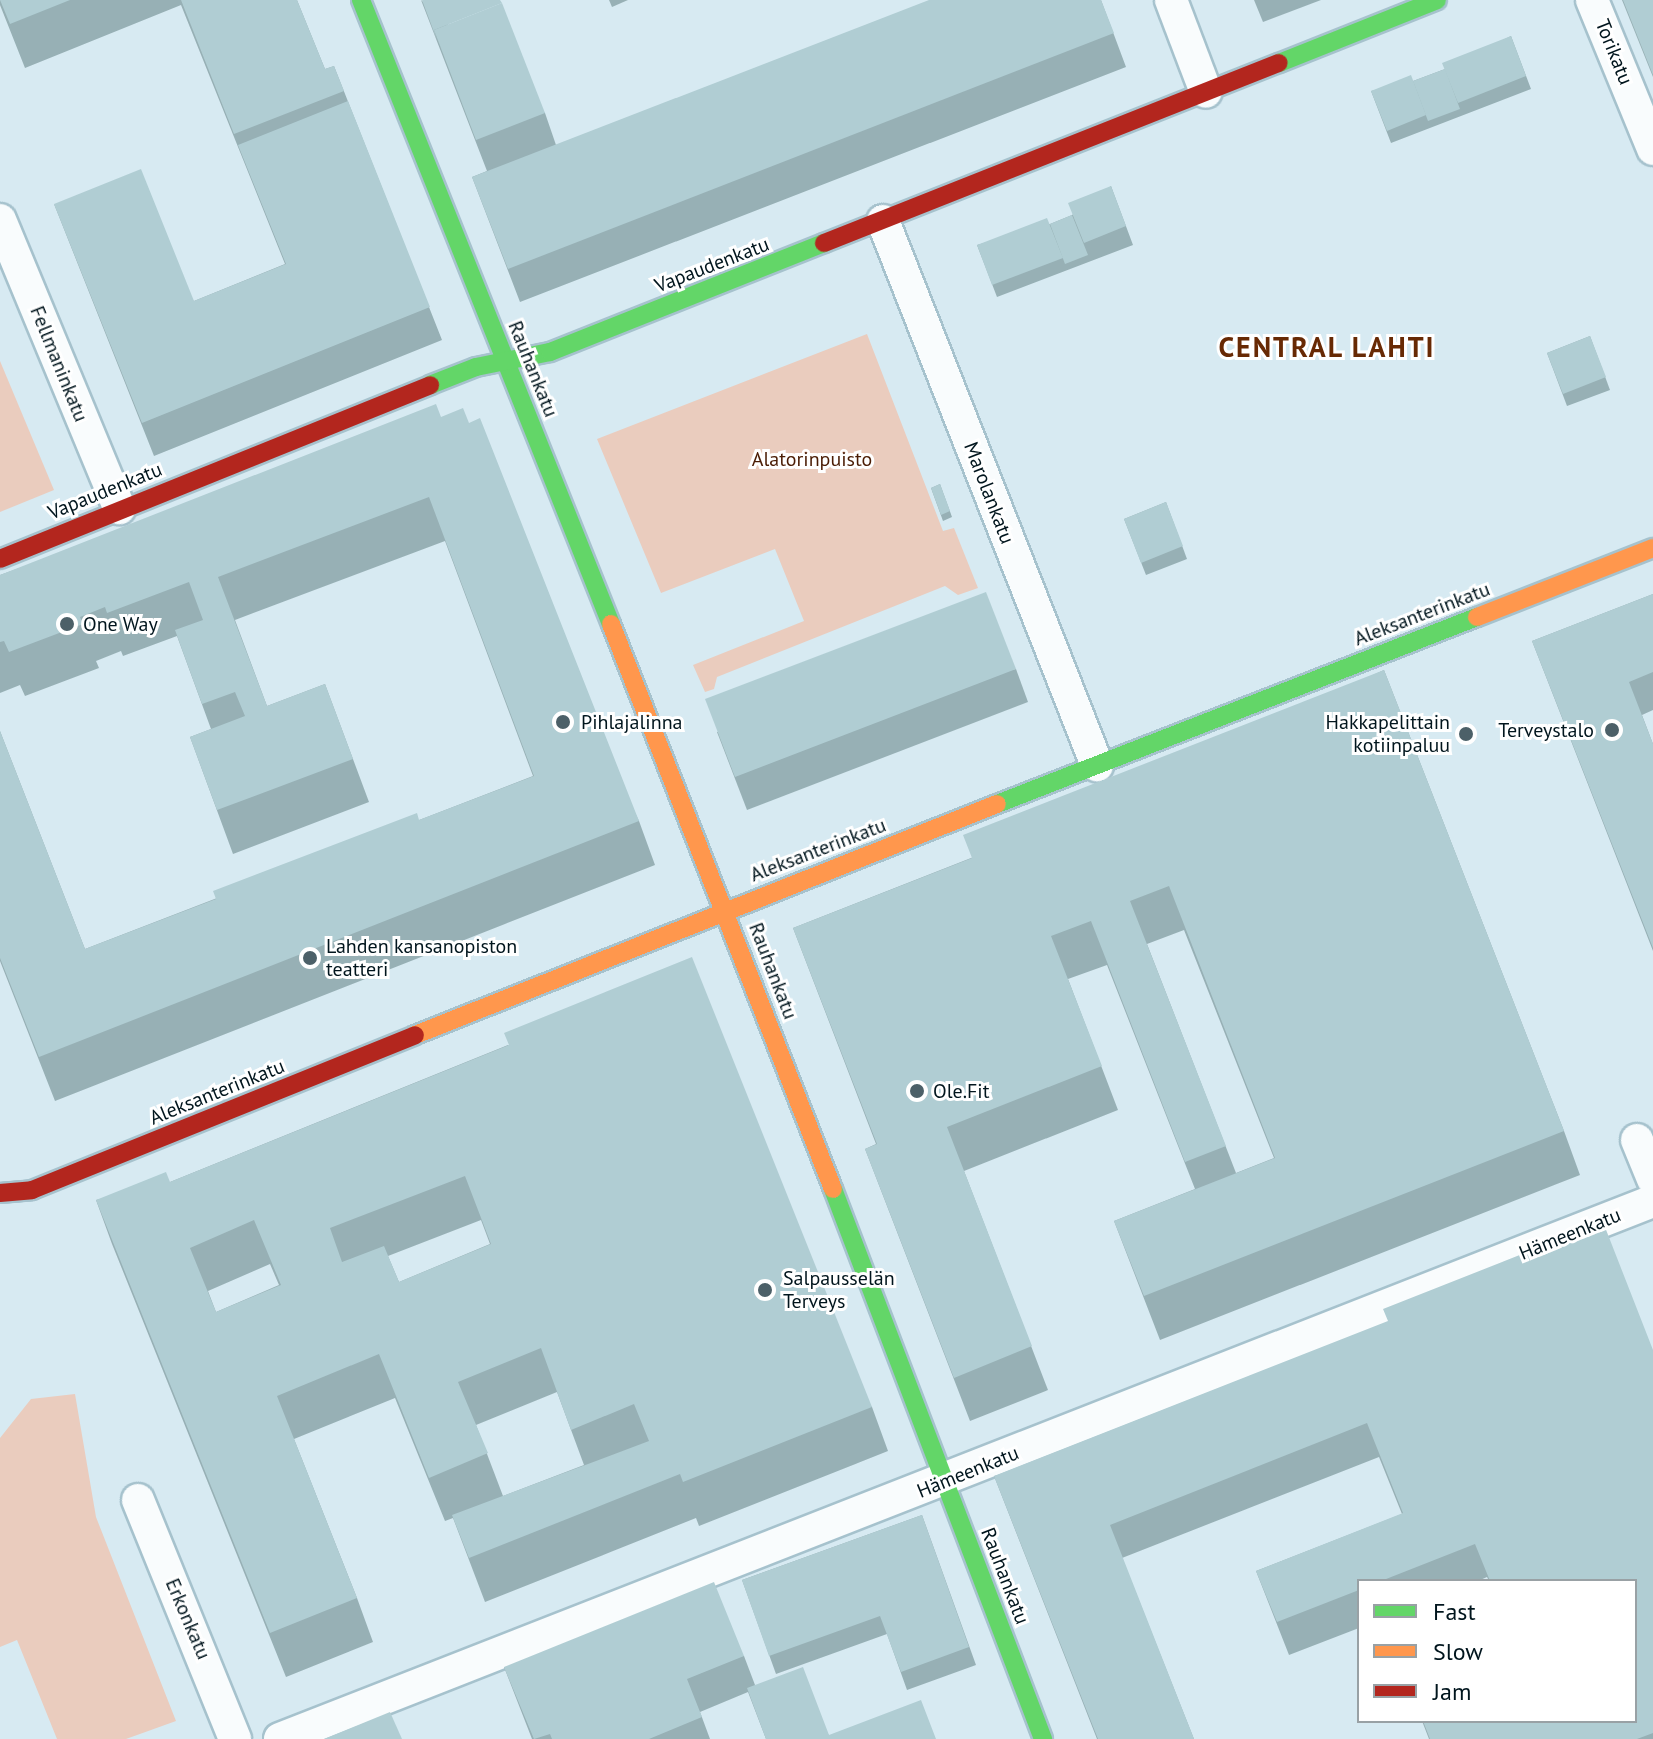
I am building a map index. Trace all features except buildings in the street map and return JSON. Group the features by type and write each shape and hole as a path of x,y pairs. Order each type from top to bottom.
{"main road":[{"name":"Rauhankatu","path":"361,0 726,910 1043,1739"},
{"name":"Vapaudenkatu","path":"0,559 119,508 466,371 550,352 1437,0"},
{"name":"Aleksanterinkatu","path":"0,1193 32,1190 726,910 1653,548"}],"street":[{"path":"1171,0 1206,92"},
{"name":"Torikatu","path":"1592,0 1653,149"},
{"name":"Fellmaninkatu","path":"0,220 119,508"},
{"name":"Marolankatu","path":"883,221 1097,765"},
{"path":"1637,1140 1653,1179"},
{"name":"Hämeenkatu","path":"280,1739 1653,1201"},
{"name":"Erkonkatu","path":"138,1500 235,1739"}],"green space":[{"name":"Alatorinpuisto","path":"867,334 943,531 954,528 978,588 958,595 945,586 717,677 714,689 705,692 693,665 804,621 775,549 661,593 597,439"},
{"path":"0,361 54,490 0,512"},
{"path":"75,1394 96,1517 176,1721 126,1739 57,1739 17,1640 0,1647 0,1438 31,1399"}],"traffic: fast":[{"path":"361,0 611,624"},
{"path":"1279,63 1437,0"},
{"path":"430,385 476,367 550,352 824,243"},
{"path":"997,804 1477,617"},
{"path":"833,1189 1043,1739"}],"traffic: slow":[{"path":"1477,617 1653,548"},
{"path":"611,624 833,1189"},
{"path":"415,1035 997,804"}],"traffic: jam":[{"path":"824,243 1279,63"},
{"path":"0,559 430,385"},
{"path":"0,1193 32,1190 415,1035"}],"place":[{"name":"One Way","path":"67,624"},
{"name":"Pihlajalinna","path":"563,722"},
{"name":"Terveystalo","path":"1612,730"},
{"name":"Hakkapelittain kotiinpaluu","path":"1466,734"},
{"name":"Lahden kansanopiston teatteri","path":"310,958"},
{"name":"Ole.Fit","path":"917,1091"},
{"name":"Salpausselän Terveys","path":"765,1290"}],"district":[{"name":"CENTRAL LAHTI","path":"1327,347"}]}
